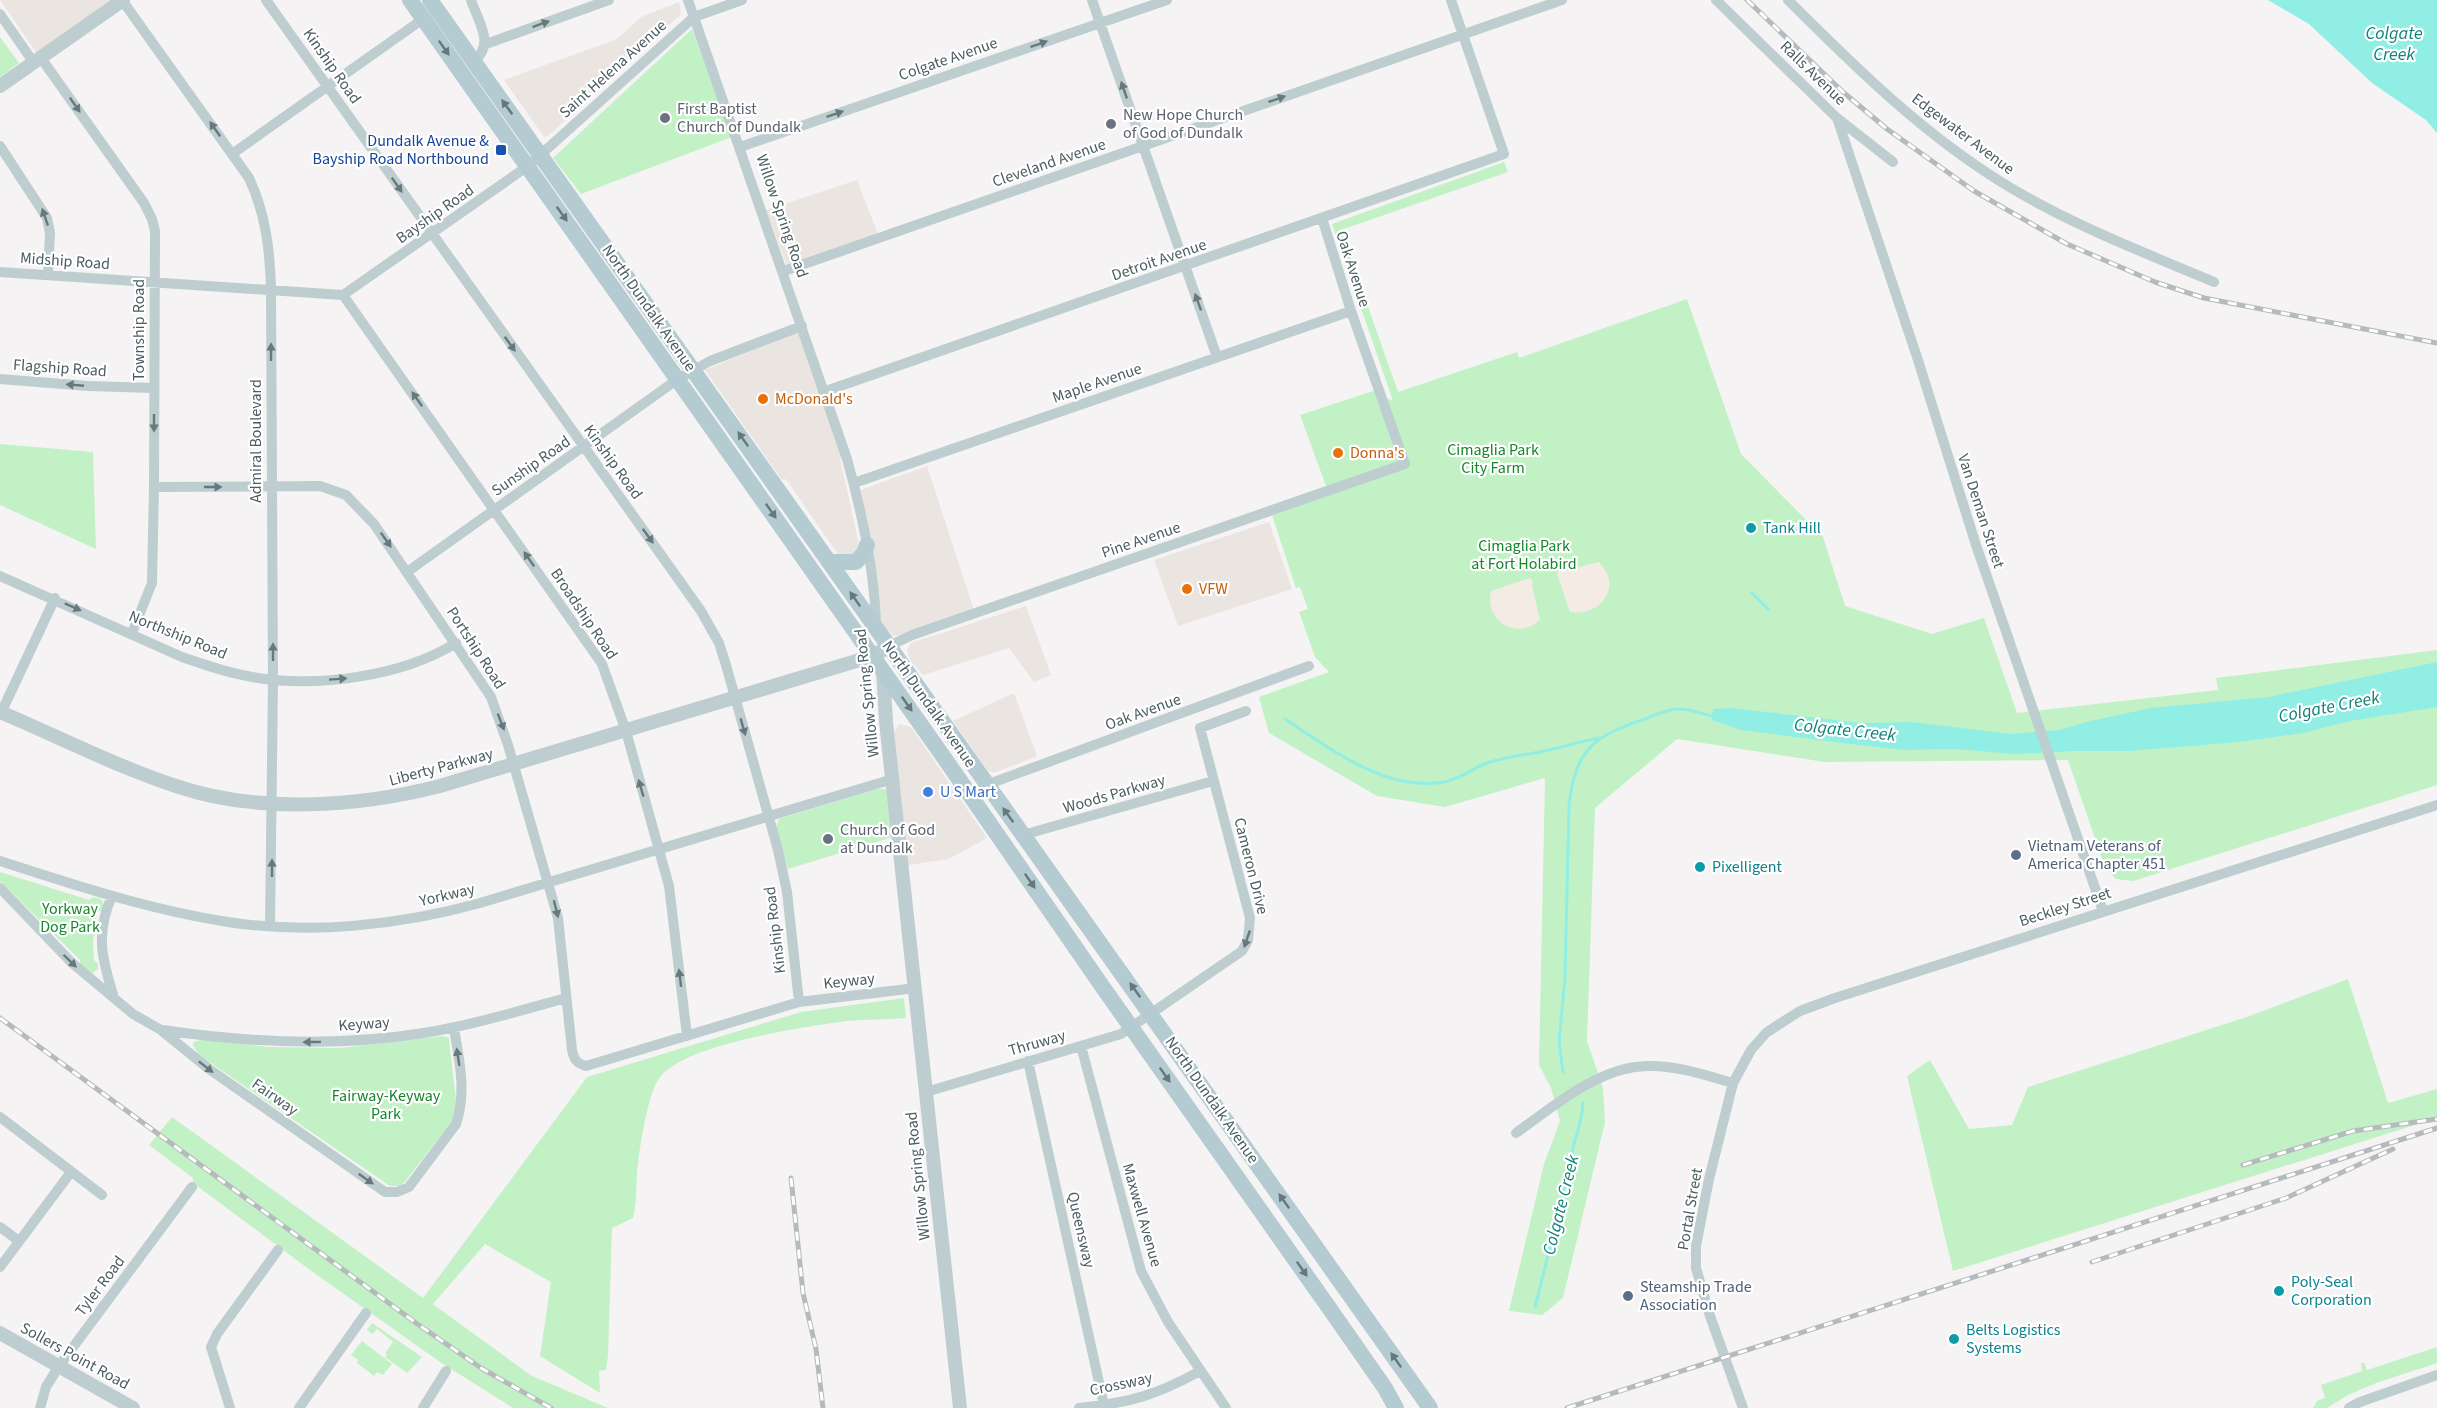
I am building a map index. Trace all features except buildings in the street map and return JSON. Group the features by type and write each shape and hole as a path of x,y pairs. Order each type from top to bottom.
{"main road":[{"name":"North Dundalk Avenue","path":"410,0 678,379 881,656 1131,1028 1332,1312 1385,1388 1396,1408"},
{"name":"North Dundalk Avenue","path":"430,0 542,154 876,628 881,656 986,785 1023,835 1430,1408"},
{"path":"829,562 856,562 864,553 867,545"}],"street":[{"path":"0,86 122,0"},
{"name":"Admiral Boulevard","path":"122,0 249,178 262,215 270,248 273,680 270,926"},
{"name":"Kinship Road","path":"266,0 707,621 719,644 778,849 787,892 799,1002"},
{"path":"471,0 486,44 483,53 474,62"},
{"path":"486,44 609,0"},
{"name":"Willow Spring Road","path":"688,0 784,271 854,483 867,545 875,600 876,628"},
{"name":"Saint Helena Avenue","path":"542,154 694,17 742,0"},
{"path":"1092,0 1217,357"},
{"name":"Colgate Avenue","path":"740,147 1167,0"},
{"path":"1451,0 1463,33"},
{"name":"Cleveland Avenue","path":"784,271 1562,0"},
{"name":"Ralls Avenue","path":"1716,0 1837,118 1893,162"},
{"name":"Edgewater Avenue","path":"1788,0 1838,50 1895,101 1980,168 2010,188 2068,219 2214,282"},
{"name":"Township Road","path":"0,14 144,202 155,231 152,583 132,633"},
{"path":"232,154 423,19"},
{"name":"Detroit Avenue","path":"823,392 1504,154 1463,33"},
{"name":"Van Deman Street","path":"1837,118 1917,357 1976,544 2103,910"},
{"path":"0,147 47,218 50,234 48,275"},
{"name":"Bayship Road","path":"343,295 542,154"},
{"name":"Oak Avenue","path":"1322,218 1351,311 1405,464"},
{"name":"Midship Road","path":"0,272 343,295"},
{"name":"Broadship Road","path":"343,295 602,664 626,731 669,886 687,1036"},
{"name":"Maple Avenue","path":"854,483 1351,311"},
{"name":"Sunship Road","path":"407,572 678,379 738,350 802,326"},
{"name":"Flagship Road","path":"0,379 88,387 154,388"},
{"name":"Pine Avenue","path":"881,656 912,635 1405,464"},
{"name":"Portship Road","path":"154,488 320,486 346,495 374,524 491,697 514,764 558,918 572,1050 574,1058 580,1064"},
{"name":"Northship Road","path":"0,576 55,598 197,662 232,673 273,680 325,680 364,676 414,663 442,652 456,643"},
{"path":"1,712 55,598"},
{"name":"Willow Spring Road","path":"881,656 960,1408"},
{"name":"Liberty Parkway","path":"1,712 117,764 178,787 237,800 312,805 387,799 440,786 881,656"},
{"name":"Oak Avenue","path":"986,785 1309,666"},
{"name":"Cameron Drive","path":"1152,1014 1236,956 1248,940 1250,918 1200,728 1246,711"},
{"name":"Yorkway","path":"0,861 112,896 230,923 339,927 421,917 462,908 893,779"},
{"name":"Woods Parkway","path":"1023,835 1213,781"},
{"name":"Beckley Street","path":"1733,1083 1751,1050 1766,1033 1800,1011 1917,970 2437,805"},
{"name":"Fairway","path":"0,888 72,963 133,1014 161,1030 209,1069 336,1159 379,1188 392,1193 409,1187 456,1124 462,1093 453,1028"},
{"path":"112,896 101,926 100,940 114,998"},
{"name":"Keyway","path":"580,1064 586,1066 799,1002 916,988"},
{"name":"Keyway","path":"161,1030 200,1036 303,1042 382,1038 453,1028 566,998"},
{"name":"Thruway","path":"926,1092 1121,1034 1152,1014"},
{"name":"Maxwell Avenue","path":"1081,1046 1141,1271 1168,1322 1226,1408"},
{"name":"Queensway","path":"1028,1061 1104,1405"},
{"path":"1516,1133 1593,1082 1634,1068 1648,1066 1671,1068 1733,1083"},
{"name":"Portal Street","path":"1733,1083 1709,1179 1695,1253 1700,1285 1743,1408"},
{"path":"0,1117 102,1194"},
{"path":"0,1267 71,1172"},
{"name":"Tyler Road","path":"40,1408 46,1387 59,1366 192,1187"},
{"path":"0,1227 19,1241"},
{"path":"230,1408 211,1347 217,1334 278,1250"},
{"path":"299,1408 366,1313"},
{"name":"Sollers Point Road","path":"0,1333 133,1408"},
{"path":"423,1408 446,1371"},
{"name":"Crossway","path":"1079,1408 1142,1398 1200,1371"},
{"path":"2349,1408 2437,1375"}],"shaded area":[{"path":"0,0 116,0 38,55"},
{"path":"679,2 681,14 548,136 544,137 504,80 617,39 641,17"},
{"path":"857,180 878,234 787,266 766,210"},
{"path":"799,331 843,458 840,459 859,544 855,554 843,557 837,553 786,479 782,480 705,370"},
{"path":"927,466 974,610 903,635 893,636 881,624 860,490"},
{"path":"1269,522 1292,589 1178,626 1154,560"},
{"path":"1026,606 1051,675 1034,682 1009,648 923,675 910,660 907,650 911,643"},
{"path":"1014,693 1037,756 994,773 988,771 953,721"},
{"path":"899,724 911,727 987,838 949,859 908,865 894,733"}],"green space":[{"path":"692,29 732,137 581,194 553,158"},
{"path":"0,37 19,63 0,77"},
{"name":"Cimaglia Park at Fort Holabird","path":"1504,162 1508,172 1341,230 1398,392 1517,352 1519,358 1687,299 1741,454 1823,537 1845,606 1932,634 1984,618 2017,713 2218,690 2216,678 2437,650 2437,785 2133,881 2116,879 2105,867 2068,760 1825,762 1677,739 1595,808 1587,1041 1603,1088 1605,1122 1563,1298 1542,1315 1509,1311 1544,1164 1560,1121 1551,1088 1539,1065 1545,778 1445,807 1377,796 1269,733 1259,697 1329,672 1315,657 1299,612 1308,609 1300,587 1296,588 1269,506 1326,486 1300,415 1373,391 1393,401 1332,224"},
{"path":"0,444 93,452 96,549 0,505"},
{"path":"877,789 887,789 896,836 788,869 776,827 779,819"},
{"name":"Yorkway Dog Park","path":"0,872 89,900 93,897 101,899 104,904 102,911 97,912 93,942 94,960 98,964 98,969 93,973 88,972 80,965 80,960 0,881"},
{"path":"2348,979 2388,1103 2437,1089 2437,1118 1953,1271 1907,1076 1930,1060 1969,1129 2012,1125 2028,1087 2247,1017"},
{"path":"904,998 906,1018 847,1021 745,1039 690,1056 670,1067 658,1080 651,1097 643,1133 633,1218 612,1228 608,1356 606,1370 599,1371 600,1393 540,1356 551,1282 485,1244 433,1304 427,1300 532,1376 608,1408 513,1408 440,1362 310,1270 193,1183 193,1178 149,1145 172,1117 423,1298 587,1077 801,1012"},
{"name":"Fairway-Keyway Park","path":"443,1036 449,1038 457,1107 453,1120 404,1183 399,1186 390,1186 199,1055 193,1045 194,1042 204,1039 267,1047 340,1048"},
{"path":"372,1323 422,1357 407,1373 385,1357 387,1355 385,1353 393,1342 377,1329 373,1334 367,1330"},
{"path":"362,1341 392,1364 383,1375 377,1372 374,1376 357,1363 358,1360 351,1355"},
{"path":"2437,1347 2437,1363 2376,1383 2346,1396 2327,1408 2313,1408 2317,1401 2325,1398 2321,1385 2362,1371 2361,1363 2364,1363 2367,1370"}],"sand":[{"path":"1599,562 1606,571 1609,581 1609,590 1605,598 1591,610 1570,612 1557,573 1560,570"},
{"path":"1530,578 1533,581 1540,620 1522,629 1504,625 1492,611 1491,591"}],"water":[{"name":"Colgate Creek","path":"2268,0 2437,0 2437,133 2426,120 2372,83 2309,24"},
{"name":"Colgate Creek","path":"2437,662 2437,707 2350,721 2303,733 2239,742 2129,751 2016,754 1955,749 1905,750 1741,730 1712,720 1713,709 1731,708 1862,723 1911,722 2011,734 2059,730 2151,708 2268,697"}],"waterway":[{"path":"1752,593 1768,609"},
{"name":"Colgate Creek","path":"1563,1072 1559,1042 1565,978 1569,805 1572,786 1582,758 1590,747 1612,732 1662,712 1676,709 1712,716"},
{"path":"1285,719 1360,766 1401,781 1422,783 1444,782 1496,760 1598,738"},
{"name":"Colgate Creek","path":"1535,1307 1580,1124 1583,1103"}],"railway":[{"path":"1747,0 1843,92 1887,129 1974,191 2067,244 2155,282 2204,298 2437,343"},
{"path":"0,1018 416,1323 481,1368 551,1408"},
{"path":"2243,1165 2353,1131 2437,1119"},
{"path":"1567,1408 2437,1128"},
{"path":"2092,1262 2286,1198 2393,1149"},
{"path":"791,1178 803,1293 816,1349 823,1408"}],"place":[{"name":"First Baptist Church of Dundalk","path":"665,118"},
{"name":"New Hope Church of God of Dundalk","path":"1111,124"},
{"name":"Dundalk Avenue & Bayship Road Northbound","path":"501,150"},
{"name":"McDonald's","path":"763,399"},
{"name":"Donna's","path":"1338,453"},
{"name":"Tank Hill","path":"1751,528"},
{"name":"VFW","path":"1187,589"},
{"name":"U S Mart","path":"928,792"},
{"name":"Church of God at Dundalk","path":"828,839"},
{"name":"Vietnam Veterans of America Chapter 451","path":"2016,855"},
{"name":"Pixelligent","path":"1700,867"},
{"name":"Poly-Seal Corporation","path":"2279,1291"},
{"name":"Steamship Trade Association","path":"1628,1296"},
{"name":"Belts Logistics Systems","path":"1954,1339"}],"park label":[{"name":"Cimaglia Park City Farm","path":"1493,459"}]}
